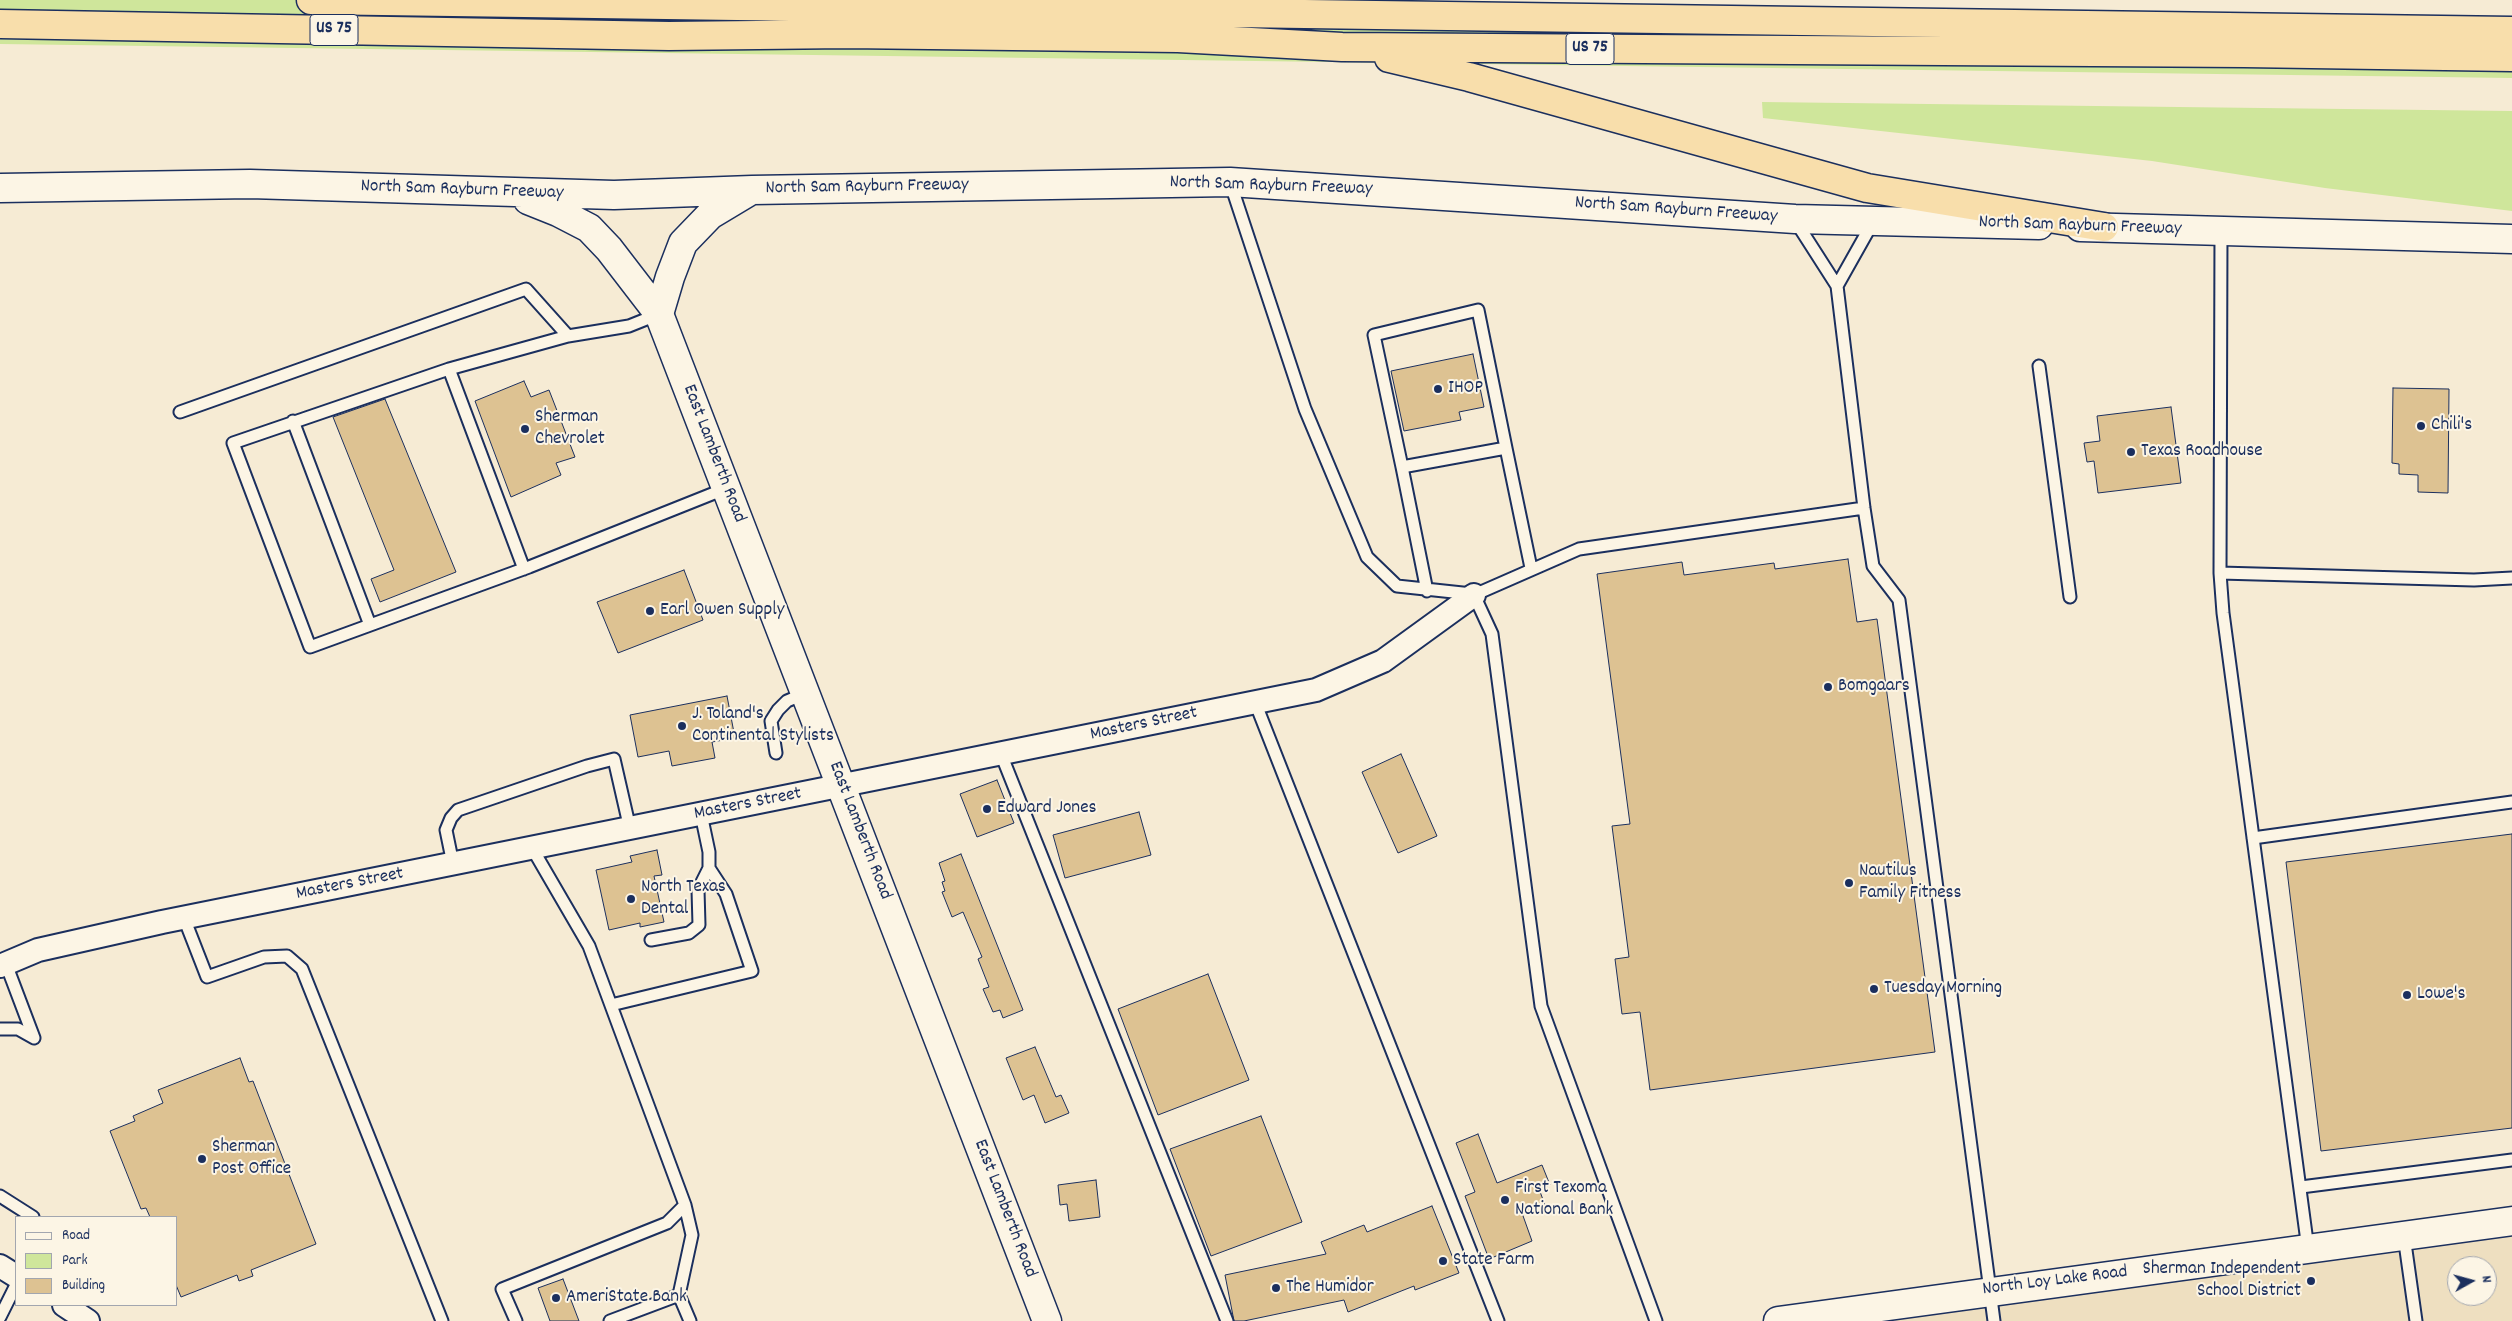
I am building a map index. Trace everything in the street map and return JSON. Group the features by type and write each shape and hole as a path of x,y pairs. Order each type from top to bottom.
{"highway":[{"name":"US 75","path":"311,0 2512,31"},
{"name":"US 75","path":"0,24 669,36 847,34 1178,38 1342,47 2234,53 2512,57"},
{"path":"1342,47 1469,77 1867,188 2104,227"}],"main road":[{"name":"North Sam Rayburn Freeway","path":"0,188 250,184 614,195 752,190 1230,182 1794,219 2512,239"},
{"path":"659,314 683,243 710,215 752,190"},
{"name":"East Lamberth Road","path":"510,193 558,212 589,228 659,314 1047,1321"},
{"name":"North Loy Lake Road","path":"1778,1321 2512,1221"}],"street":[{"name":"Masters Street","path":"3,965 38,950 184,918 1316,690 1383,661 1474,595"},
{"path":"0,1266 15,1275"}],"lane":[{"path":"1230,182 1305,409 1367,557 1397,586 1474,595 1531,568 1579,549 1864,508"},
{"path":"1794,219 1837,286 1864,508 1873,566 1899,600 1994,1321"},
{"path":"1837,286 1874,220"},
{"path":"2221,231 2220,573 2223,613 2308,1249"},
{"path":"180,412 526,289 568,336"},
{"path":"1427,591 1374,334 1478,310 1531,568"},
{"path":"659,314 629,326 568,336 449,369 233,443 310,647 524,569 726,488"},
{"path":"2039,366 2070,597"},
{"path":"449,369 524,569"},
{"path":"293,421 370,625"},
{"path":"1402,467 1506,448"},
{"path":"2220,573 2466,580 2512,578"},
{"path":"1474,595 1492,634 1541,1006 1656,1321"},
{"path":"776,753 771,720 787,701 806,693"},
{"path":"1256,702 1498,1321"},
{"path":"1002,754 1227,1321"},
{"path":"453,864 446,830 451,818 458,810 587,766 614,759 630,829"},
{"path":"2253,838 2512,802"},
{"path":"650,940 689,933 699,925 698,890 709,868 709,852 702,814"},
{"path":"532,848 590,946 685,1205 692,1235 679,1295 690,1321"},
{"path":"611,1005 752,972 726,894 709,868"},
{"path":"184,918 207,977 264,957 287,956 302,969 442,1321"},
{"path":"0,1029 18,1029 34,1038 3,965"},
{"path":"2301,1187 2512,1160"},
{"path":"0,1196 31,1216"},
{"path":"516,1321 502,1289 667,1223 685,1205"},
{"path":"2404,1236 2416,1321"},
{"path":"0,1320 15,1287"},
{"path":"610,1321 679,1295"}],"shaded area":[{"name":"Sherman Independent School District","path":"2512,1233 2512,1321 1875,1321"}],"green space":[{"path":"0,0 1368,0 2512,18 2512,78 0,44"},
{"path":"1762,102 2512,111 2512,211 2325,188 2152,161 1763,118"}],"building":[{"name":"IHOP","path":"1473,354 1484,407 1459,412 1461,420 1404,431 1391,371"},
{"name":"Sherman Chevrolet","path":"524,381 531,397 549,390 575,457 556,463 561,475 511,497 475,401"},
{"name":"Chili's","path":"2393,388 2449,389 2448,493 2418,492 2418,475 2399,474 2399,464 2392,463"},
{"path":"385,399 456,572 380,602 371,579 394,570 333,417"},
{"name":"Texas Roadhouse","path":"2171,407 2181,483 2098,493 2094,461 2087,462 2084,443 2100,441 2097,416"},
{"path":"1848,559 1857,622 1877,619 1935,1052 1650,1090 1640,1012 1622,1014 1615,959 1629,957 1612,826 1630,824 1597,574 1682,562 1684,575 1774,563 1775,569"},
{"name":"Earl Owen Supply","path":"684,570 703,620 618,653 597,602"},
{"name":"J. Toland's Continental Stylists","path":"727,696 735,738 712,742 715,758 672,766 669,751 638,757 630,715"},
{"path":"1401,754 1437,836 1398,853 1362,772"},
{"name":"Edward Jones","path":"997,780 1014,823 977,837 960,794"},
{"path":"1139,812 1151,855 1065,878 1053,835"},
{"name":"Lowe's","path":"2512,834 2512,1128 2321,1151 2286,862"},
{"name":"North Texas Dental","path":"657,850 662,875 654,876 664,922 640,927 640,923 609,930 596,870 632,862 630,856"},
{"path":"961,854 1023,1010 1003,1018 1000,1010 993,1012 983,989 989,987 978,959 982,957 963,912 952,917 942,892 945,891 942,882 945,881 939,863"},
{"path":"1208,974 1249,1080 1158,1115 1118,1009"},
{"path":"1035,1047 1056,1097 1061,1095 1069,1113 1045,1123 1034,1095 1023,1100 1006,1058"},
{"name":"Sherman Post Office","path":"240,1058 249,1082 253,1081 316,1244 251,1270 253,1276 239,1281 237,1275 181,1297 178,1290 178,1216 150,1216 146,1208 141,1209 110,1131 135,1121 133,1116 163,1103 158,1090"},
{"path":"1261,1116 1302,1222 1211,1256 1170,1149"},
{"name":"First Texoma National Bank","path":"1478,1134 1497,1183 1542,1165 1550,1185 1539,1189 1545,1205 1522,1213 1532,1241 1489,1259 1465,1196 1475,1192 1456,1143"},
{"path":"1096,1180 1100,1217 1069,1221 1067,1204 1060,1205 1058,1185"},
{"path":"1432,1206 1459,1273 1415,1290 1414,1286 1348,1312 1344,1300 1244,1321 1234,1321 1225,1275 1326,1254 1321,1242 1364,1225 1367,1232"},
{"name":"AmeriState Bank","path":"563,1279 579,1321 550,1321 538,1288"}],"place":[{"name":"IHOP","path":"1438,389"},
{"name":"Chili's","path":"2421,426"},
{"name":"Sherman Chevrolet","path":"525,429"},
{"name":"Texas Roadhouse","path":"2131,452"},
{"name":"Earl Owen Supply","path":"650,611"},
{"name":"Bomgaars","path":"1828,687"},
{"name":"J. Toland's Continental Stylists","path":"682,726"},
{"name":"Edward Jones","path":"987,809"},
{"name":"Nautilus Family Fitness","path":"1849,883"},
{"name":"North Texas Dental","path":"631,899"},
{"name":"Tuesday Morning","path":"1874,989"},
{"name":"Lowe's","path":"2407,995"},
{"name":"Sherman Post Office","path":"202,1159"},
{"name":"First Texoma National Bank","path":"1505,1200"},
{"name":"State Farm","path":"1443,1261"},
{"name":"Sherman Independent School District","path":"2311,1281"},
{"name":"The Humidor","path":"1276,1288"},
{"name":"AmeriState Bank","path":"556,1298"}]}
